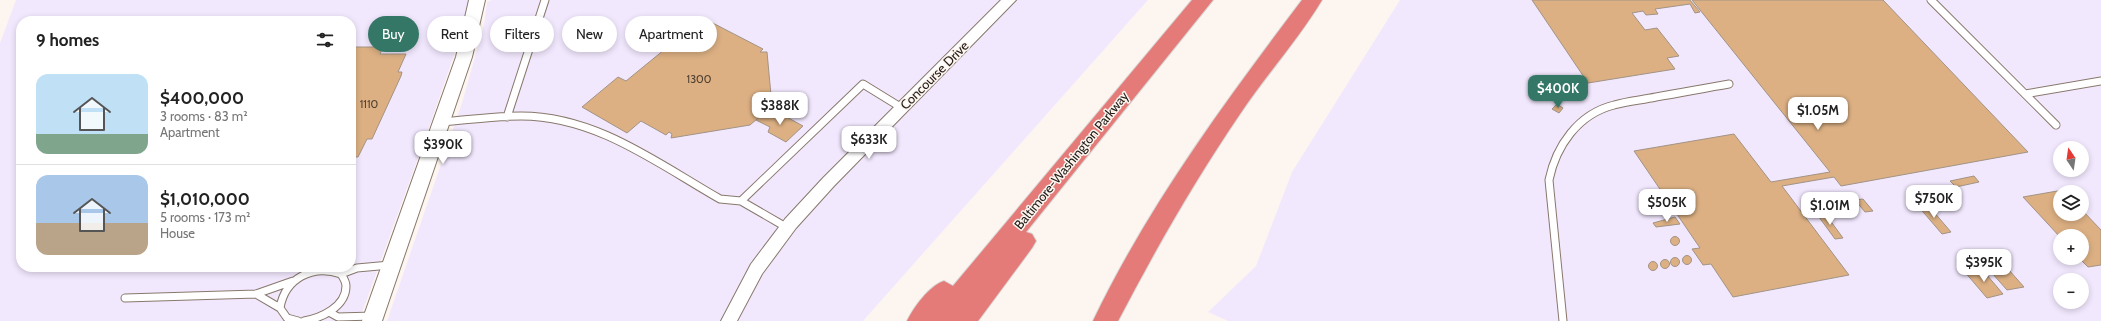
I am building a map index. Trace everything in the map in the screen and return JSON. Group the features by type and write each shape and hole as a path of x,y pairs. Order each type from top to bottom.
{"highway":[{"name":"Baltimore-Washington Parkway","path":"939,321 1203,0"},
{"path":"964,321 1007,262 1103,139 1218,0"},
{"path":"1105,321 1124,283 1175,197 1221,124 1312,0"},
{"path":"919,321 1087,122 1148,66"}],"street":[{"path":"373,318 464,57 477,0"},
{"name":"Concourse Drive","path":"729,321 740,294 759,264 786,227 1009,0"}],"lane":[{"path":"507,117 545,0"},
{"path":"1931,0 2056,125"},
{"path":"2025,94 2101,81"},
{"path":"741,201 863,84 902,108"},
{"path":"1563,321 1550,180 1552,163 1566,136 1598,110 1613,105 1729,84"},
{"path":"442,122 521,116 561,120 600,132 629,146 720,199 741,201 786,227"},
{"path":"356,268 392,264"},
{"path":"302,276 304,272"},
{"path":"125,298 256,294 294,281 313,272"},
{"path":"308,321 329,312 342,299 345,292 345,279 341,274 337,272"},
{"path":"341,274 346,272"},
{"path":"280,308 283,294 294,281"},
{"path":"256,294 280,308 283,314 294,321"},
{"path":"329,312 338,317 373,318"}],"shaded area":[{"path":"16,0 470,0 466,16 427,16 427,52 455,52 359,321 0,321 0,43"},
{"path":"492,0 1148,0 863,321 387,321 462,103 476,52 482,52 482,32 487,2"},
{"path":"1400,0 2101,0 2101,321 1228,321 1208,312 1256,266 1292,172"}],"building":[{"path":"1532,0 1690,0 1700,12 1695,13 1690,4 1655,9 1658,14 1646,15 1643,11 1632,13 1645,30 1657,28 1679,56 1667,58 1675,69 1588,83"},
{"path":"1692,0 1883,0 2028,152 1841,186 1834,177 1782,186 1849,275 1733,297 1711,264 1703,265 1692,249 1700,248 1634,151 1734,134 1771,182 1830,172"},
{"path":"717,25 763,49 760,52 767,52 772,106 750,125 671,138 672,134 669,132 666,135 641,121 627,133 582,107 618,77 626,81 661,52 717,52"},
{"path":"356,47 368,47 368,52 381,52 380,54 406,54 398,72 402,72 401,76 372,139 367,139 358,157 356,157"},
{"path":"1557,104 1563,108 1559,113 1552,109"},
{"path":"766,111 779,118 783,115 803,126 786,142 768,132 770,127 756,120"},
{"path":"1974,176 1979,182 1956,187 1950,181"},
{"path":"2053,192 2053,221 2089,221 2089,217 2101,230 2101,265 2088,267 2086,265 2089,265 2089,229 2053,229 2023,197"},
{"path":"1863,199 1873,211 1865,212 1855,200"},
{"path":"1927,204 1951,232 1942,234 1918,206"},
{"path":"1824,212 1843,238 1835,239 1816,213"},
{"path":"1675,217 1680,224 1656,227 1653,223"},
{"path":"1673,237 1677,237 1679,241 1677,245 1673,245 1671,243 1671,239"},
{"path":"1687,255 1692,260 1687,265 1682,260"},
{"path":"1675,257 1680,262 1675,267 1670,262"},
{"path":"1665,259 1670,264 1665,269 1660,264"},
{"path":"1653,261 1658,266 1653,271 1648,266"},
{"path":"2001,261 2024,287 2007,290 1984,264"},
{"path":"1981,268 2003,294 1987,298 1964,271"}]}
